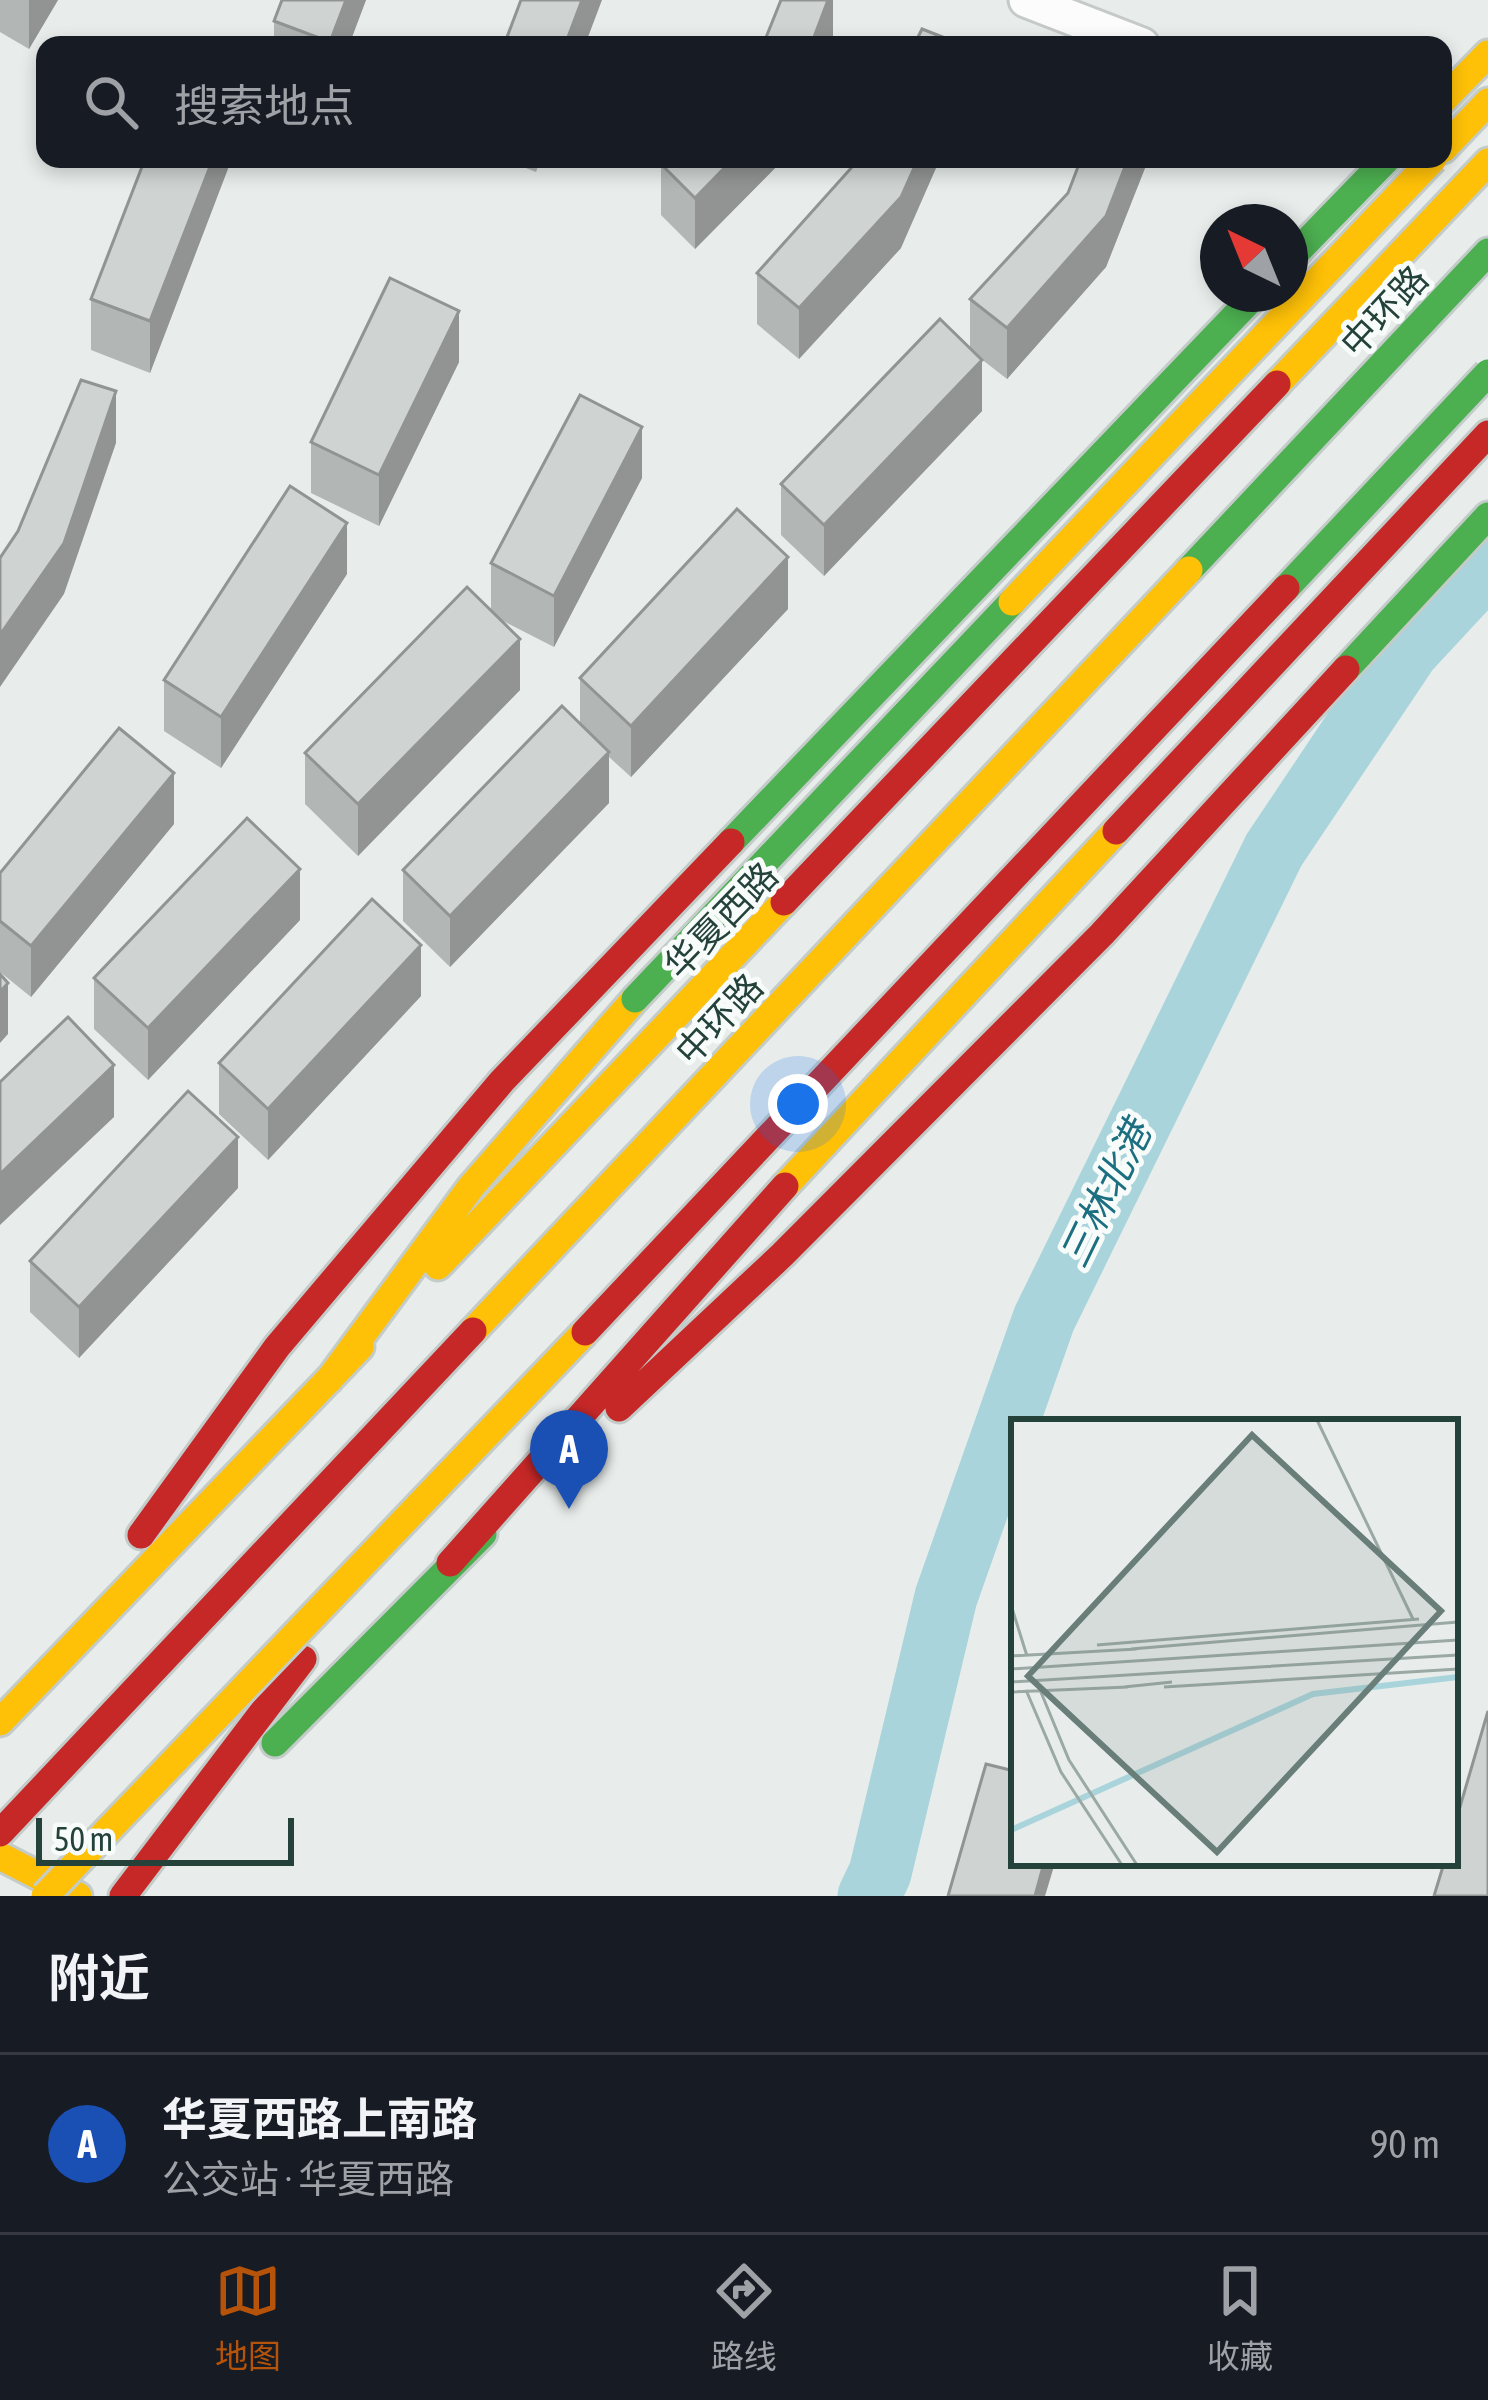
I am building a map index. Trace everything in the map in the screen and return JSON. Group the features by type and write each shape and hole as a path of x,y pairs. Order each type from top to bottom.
{"main road":[{"path":"1452,91 1488,53"},
{"path":"1452,139 1488,101"},
{"path":"1308,240 1378,168"},
{"path":"329,1380 471,1187 635,999 1423,168"},
{"name":"华夏西路","path":"0,1722 1483,175"},
{"name":"中环路","path":"0,1833 1488,252"},
{"path":"23,1698 277,1347 502,1081 1239,312"},
{"path":"45,1896 514,1408 1488,374"},
{"path":"124,1896 329,1624 1488,398"},
{"path":"450,1563 815,1152 1488,434"},
{"path":"124,1896 450,1563 782,1255 1102,934 1488,517"},
{"path":"0,1856 78,1896"}],"street":[{"path":"1026,0 1119,36"},
{"path":"1452,165 1483,175"}],"building":[{"path":"282,0 346,0 332,36 314,36 274,21"},
{"path":"521,0 582,0 568,36 507,36"},
{"path":"781,0 828,0 814,36 767,36"},
{"path":"142,168 210,168 150,321 91,299"},
{"path":"665,168 724,168 695,198"},
{"path":"851,168 914,168 901,197 799,308 757,273"},
{"path":"1078,168 1125,168 1106,216 1007,328 970,299 1068,193"},
{"path":"390,278 459,311 379,475 311,442"},
{"path":"940,319 982,360 824,525 781,484"},
{"path":"81,380 116,391 64,543 0,635 0,558 18,531"},
{"path":"580,395 642,427 554,596 491,563"},
{"path":"290,486 347,523 221,717 164,680"},
{"path":"737,509 788,557 631,726 580,678"},
{"path":"467,587 520,639 358,804 305,753"},
{"path":"562,706 609,752 450,916 403,870"},
{"path":"119,728 174,773 31,946 0,921 0,873"},
{"path":"247,818 300,869 148,1028 94,978"},
{"path":"372,899 421,945 268,1109 219,1063"},
{"path":"68,1017 114,1065 0,1174 0,1082"},
{"path":"188,1091 238,1137 79,1307 30,1261"},
{"path":"1488,1711 1488,1896 1434,1896 1443,1866 1458,1866 1458,1814"},
{"path":"986,1764 1011,1770 1011,1866 1043,1866 1035,1896 948,1896"}],"waterway":[{"name":"三林北港","path":"869,1896 880,1873 946,1597 1044,1319 1274,850 1408,650 1488,564"}],"traffic: fast":[{"path":"1308,240 1378,168"},
{"path":"1189,570 1488,252"},
{"path":"731,842 1239,312"},
{"path":"1286,588 1488,373"},
{"path":"1346,669 1488,516"},
{"path":"635,999 1012,602"},
{"path":"275,1743 483,1534"}],"traffic: slow":[{"path":"1452,91 1488,54"},
{"path":"1452,140 1488,102"},
{"path":"1277,384 1488,162"},
{"path":"1012,602 1424,168"},
{"path":"473,1331 1189,570"},
{"path":"785,1186 1116,831"},
{"path":"438,1266 784,902"},
{"path":"329,1380 471,1187 635,999"},
{"path":"45,1896 585,1332"},
{"path":"0,1722 360,1347"},
{"path":"0,1856 78,1896"}],"traffic: jam":[{"path":"784,902 1277,384"},
{"path":"1116,831 1488,434"},
{"path":"585,1332 1286,588"},
{"path":"619,1408 782,1255 1102,934 1346,669"},
{"path":"141,1535 277,1347 502,1081 731,842"},
{"path":"450,1563 785,1186"},
{"path":"0,1833 473,1331"},
{"path":"123,1896 303,1659"}],"place":[{"name":"华夏西路上南路","path":"569,1509"}]}
